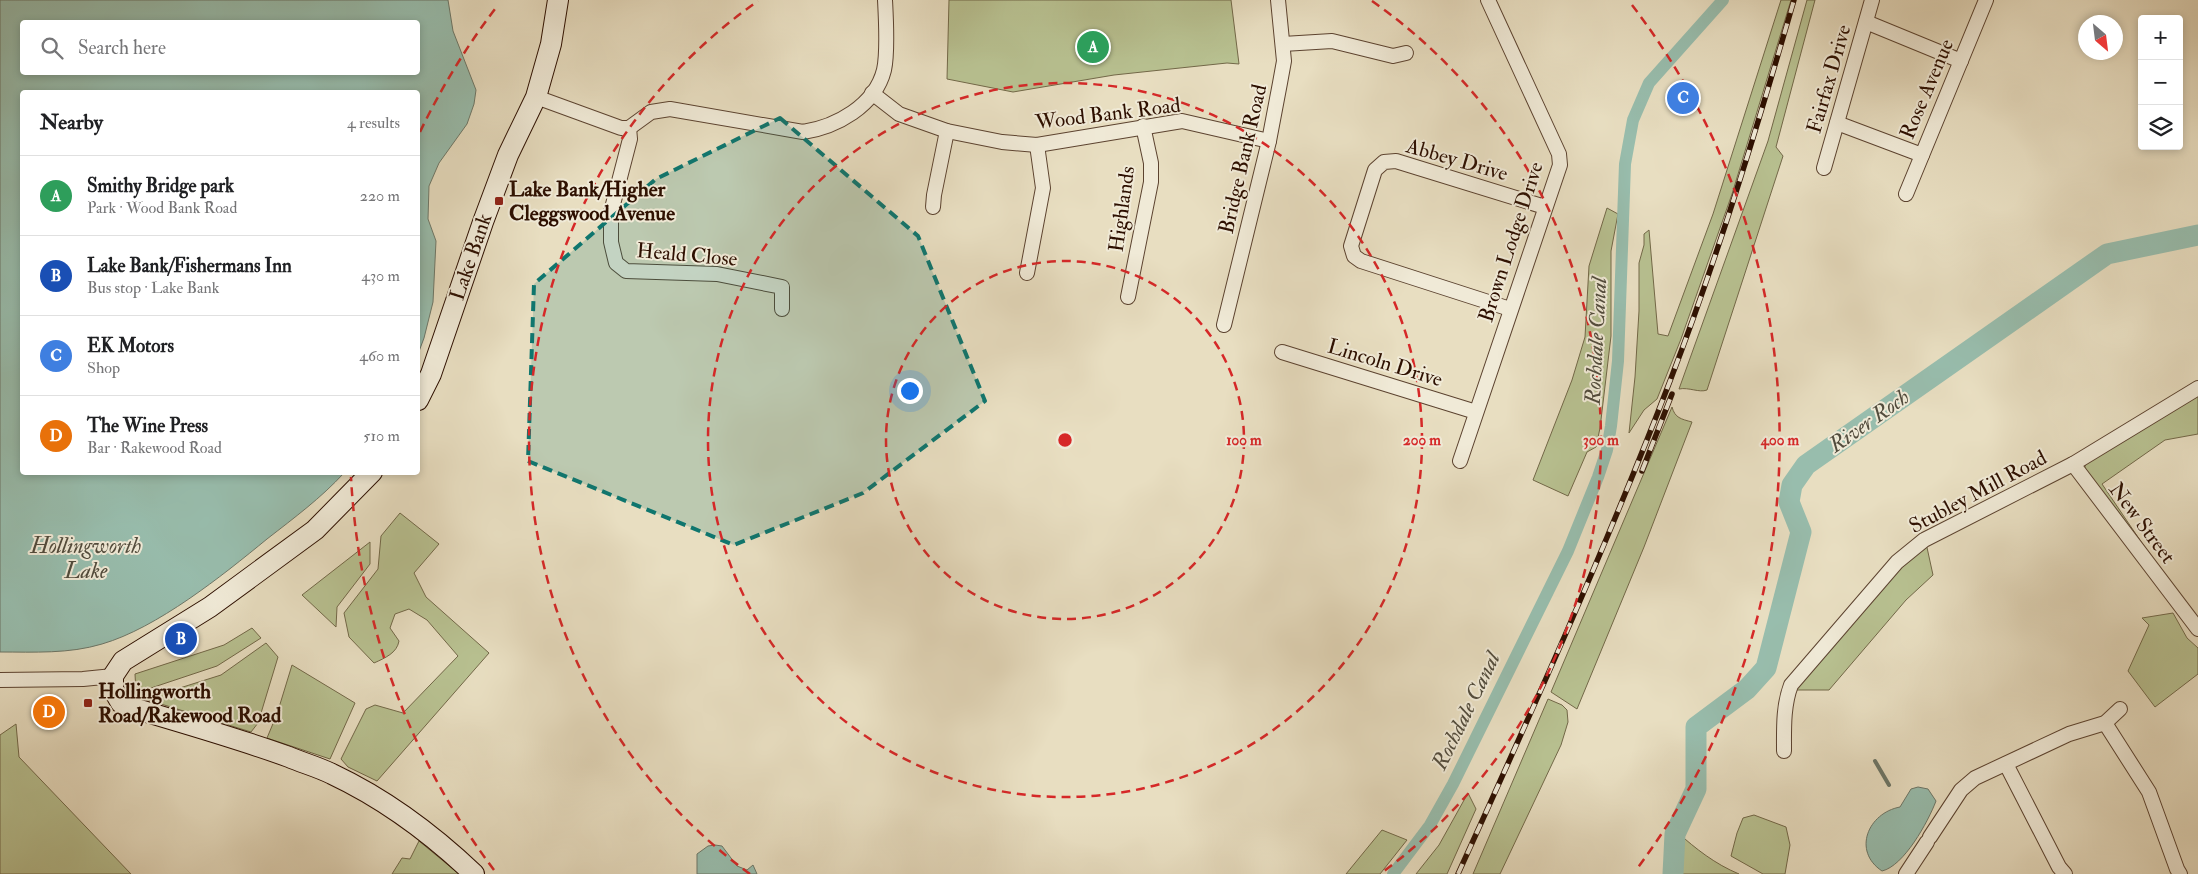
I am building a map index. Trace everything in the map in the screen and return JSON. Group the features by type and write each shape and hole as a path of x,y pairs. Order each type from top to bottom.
{"main road":[{"name":"Lake Bank","path":"420,396 432,374 483,222 508,155 536,97 551,44 558,0"},
{"path":"369,475 315,530 210,607 122,661 113,676 113,689 121,703 130,707 261,747 330,773 369,793 407,818 454,854 474,874"}],"street":[{"path":"536,97 621,128 629,128 651,112 670,110 803,132 821,129 837,123 855,111 872,93 880,80 884,68 885,0"},
{"name":"Bridge Bank Road","path":"1224,324 1269,141 1284,61 1278,0"},
{"name":"Brown Lodge Drive","path":"1460,461 1510,308 1557,176 1559,154 1488,0"},
{"name":"Fairfax Drive","path":"1824,168 1872,0"},
{"name":"Rose Avenue","path":"1906,194 1986,0"},
{"path":"1866,22 1961,61"},
{"path":"1282,44 1332,41 1393,56 1406,53"},
{"name":"Wood Bank Road","path":"872,93 899,114 946,131 1002,142 1037,145 1182,121 1269,141"},
{"path":"1837,123 1922,155"},
{"name":"Highlands","path":"1128,297 1151,182 1151,163 1143,126"},
{"name":"Heald Close","path":"629,128 630,139 611,212 611,242 616,263 626,271 716,274 782,287 782,309"},
{"path":"934,207 934,195 946,131"},
{"path":"1027,272 1043,188 1037,145"},
{"name":"Abbey Drive","path":"1510,308 1361,262 1354,256 1352,246 1375,170 1384,162 1396,161 1546,206"},
{"name":"Lincoln Drive","path":"1282,352 1476,412"},
{"name":"Stubley Mill Road","path":"1784,751 1786,704 1791,685 1897,562 1924,540 2073,464 2198,388"},
{"name":"New Street","path":"2073,464 2198,629"},
{"path":"0,680 83,679 113,676"},
{"path":"1906,874 1961,790 1975,778 2069,734 2105,722 2120,709"},
{"path":"2105,722 2148,792 2175,872"},
{"path":"2006,764 2064,874"}],"highlighted area":[{"path":"780,118 918,236 985,401 863,493 734,545 528,461 534,284 656,179"}],"shaded area":[{"path":"949,0 1231,0 1239,64 1227,63 1114,75 1013,92 947,79"},
{"path":"1781,0 1791,0 1732,194 1681,339 1657,399 1644,410 1629,433 1639,311 1639,263 1644,245 1644,234 1649,230 1658,334 1668,336 1713,214"},
{"path":"1807,0 1815,0 1776,147 1783,156 1707,390 1679,389 1768,141"},
{"path":"1607,208 1618,214 1611,251 1611,336 1600,428 1596,447 1587,452 1568,496 1533,480 1572,380 1585,337 1589,266"},
{"path":"2198,393 2198,434 2165,440 2102,484 2146,549 2084,475 2085,466 2092,457"},
{"path":"1672,407 1675,414 1679,417 1692,422 1644,547 1577,709 1551,692"},
{"path":"400,513 439,544 414,573 426,597 489,653 377,781 348,767 341,759 366,709 375,705 403,713 458,656 427,620 409,609 395,614 390,628 399,641 396,649 390,655 374,663 349,637 344,613 378,569 381,536"},
{"path":"370,542 370,564 337,607 336,627 302,595"},
{"path":"1926,543 1933,575 1906,600 1829,690 1795,690 1910,556"},
{"path":"2173,613 2187,638 2198,648 2198,674 2155,707 2128,671 2149,625 2142,618"},
{"path":"252,628 261,638 217,666 136,693 135,674 224,645"},
{"path":"266,643 278,657 258,723 251,732 145,699 221,675"},
{"path":"292,665 355,703 330,759 267,738 277,714"},
{"path":"1548,699 1562,705 1567,710 1568,722 1561,745 1500,874 1473,874"},
{"path":"16,724 19,757 131,874 0,874 0,735"},
{"path":"1468,793 1476,809 1447,874 1416,874 1439,845"},
{"path":"1754,815 1786,827 1790,845 1785,874 1763,874 1731,856 1743,818"},
{"path":"1382,830 1407,840 1380,874 1346,874"},
{"path":"1677,832 1706,856 1739,874 1675,874"},
{"path":"419,841 459,874 392,874 402,858 410,859"}],"water":[{"name":"Hollingworth Lake","path":"0,0 448,0 453,31 476,90 474,104 467,124 439,163 429,186 428,219 436,241 433,302 420,349 420,90 20,90 20,475 342,475 307,507 230,569 167,614 145,626 102,644 51,652 0,652"},
{"path":"1918,787 1928,789 1936,801 1921,831 1907,852 1899,861 1882,871 1873,863 1868,853 1866,844 1868,834 1872,825 1879,817 1900,807 1911,789"},
{"path":"708,846 722,846 737,866 747,870 753,865 757,874 697,874 697,854"}],"waterway":[{"name":"Rochdale Canal","path":"1393,874 1430,825 1453,784 1568,551 1598,477 1607,450 1618,361 1625,164 1633,120 1649,83 1723,0"},
{"name":"River Roch","path":"1673,874 1675,834 1696,789 1696,727 1747,689 1766,668 1801,532 1789,502 1792,485 1806,465 2107,254 2198,235"},
{"path":"1875,761 1889,785"}],"railway":[{"path":"1458,874 1594,567 1670,381 1736,192 1794,0"},
{"path":"1642,471 1672,394"}],"place":[{"name":"Smithy Bridge park","path":"1093,47"},
{"name":"EK Motors","path":"1683,98"},
{"name":"Lake Bank/Higher Cleggswood Avenue","path":"499,201"},
{"name":"Lake Bank/Fishermans Inn","path":"181,639"},
{"name":"Hollingworth Road/Rakewood Road","path":"88,703"},
{"name":"The Wine Press","path":"49,712"}]}
